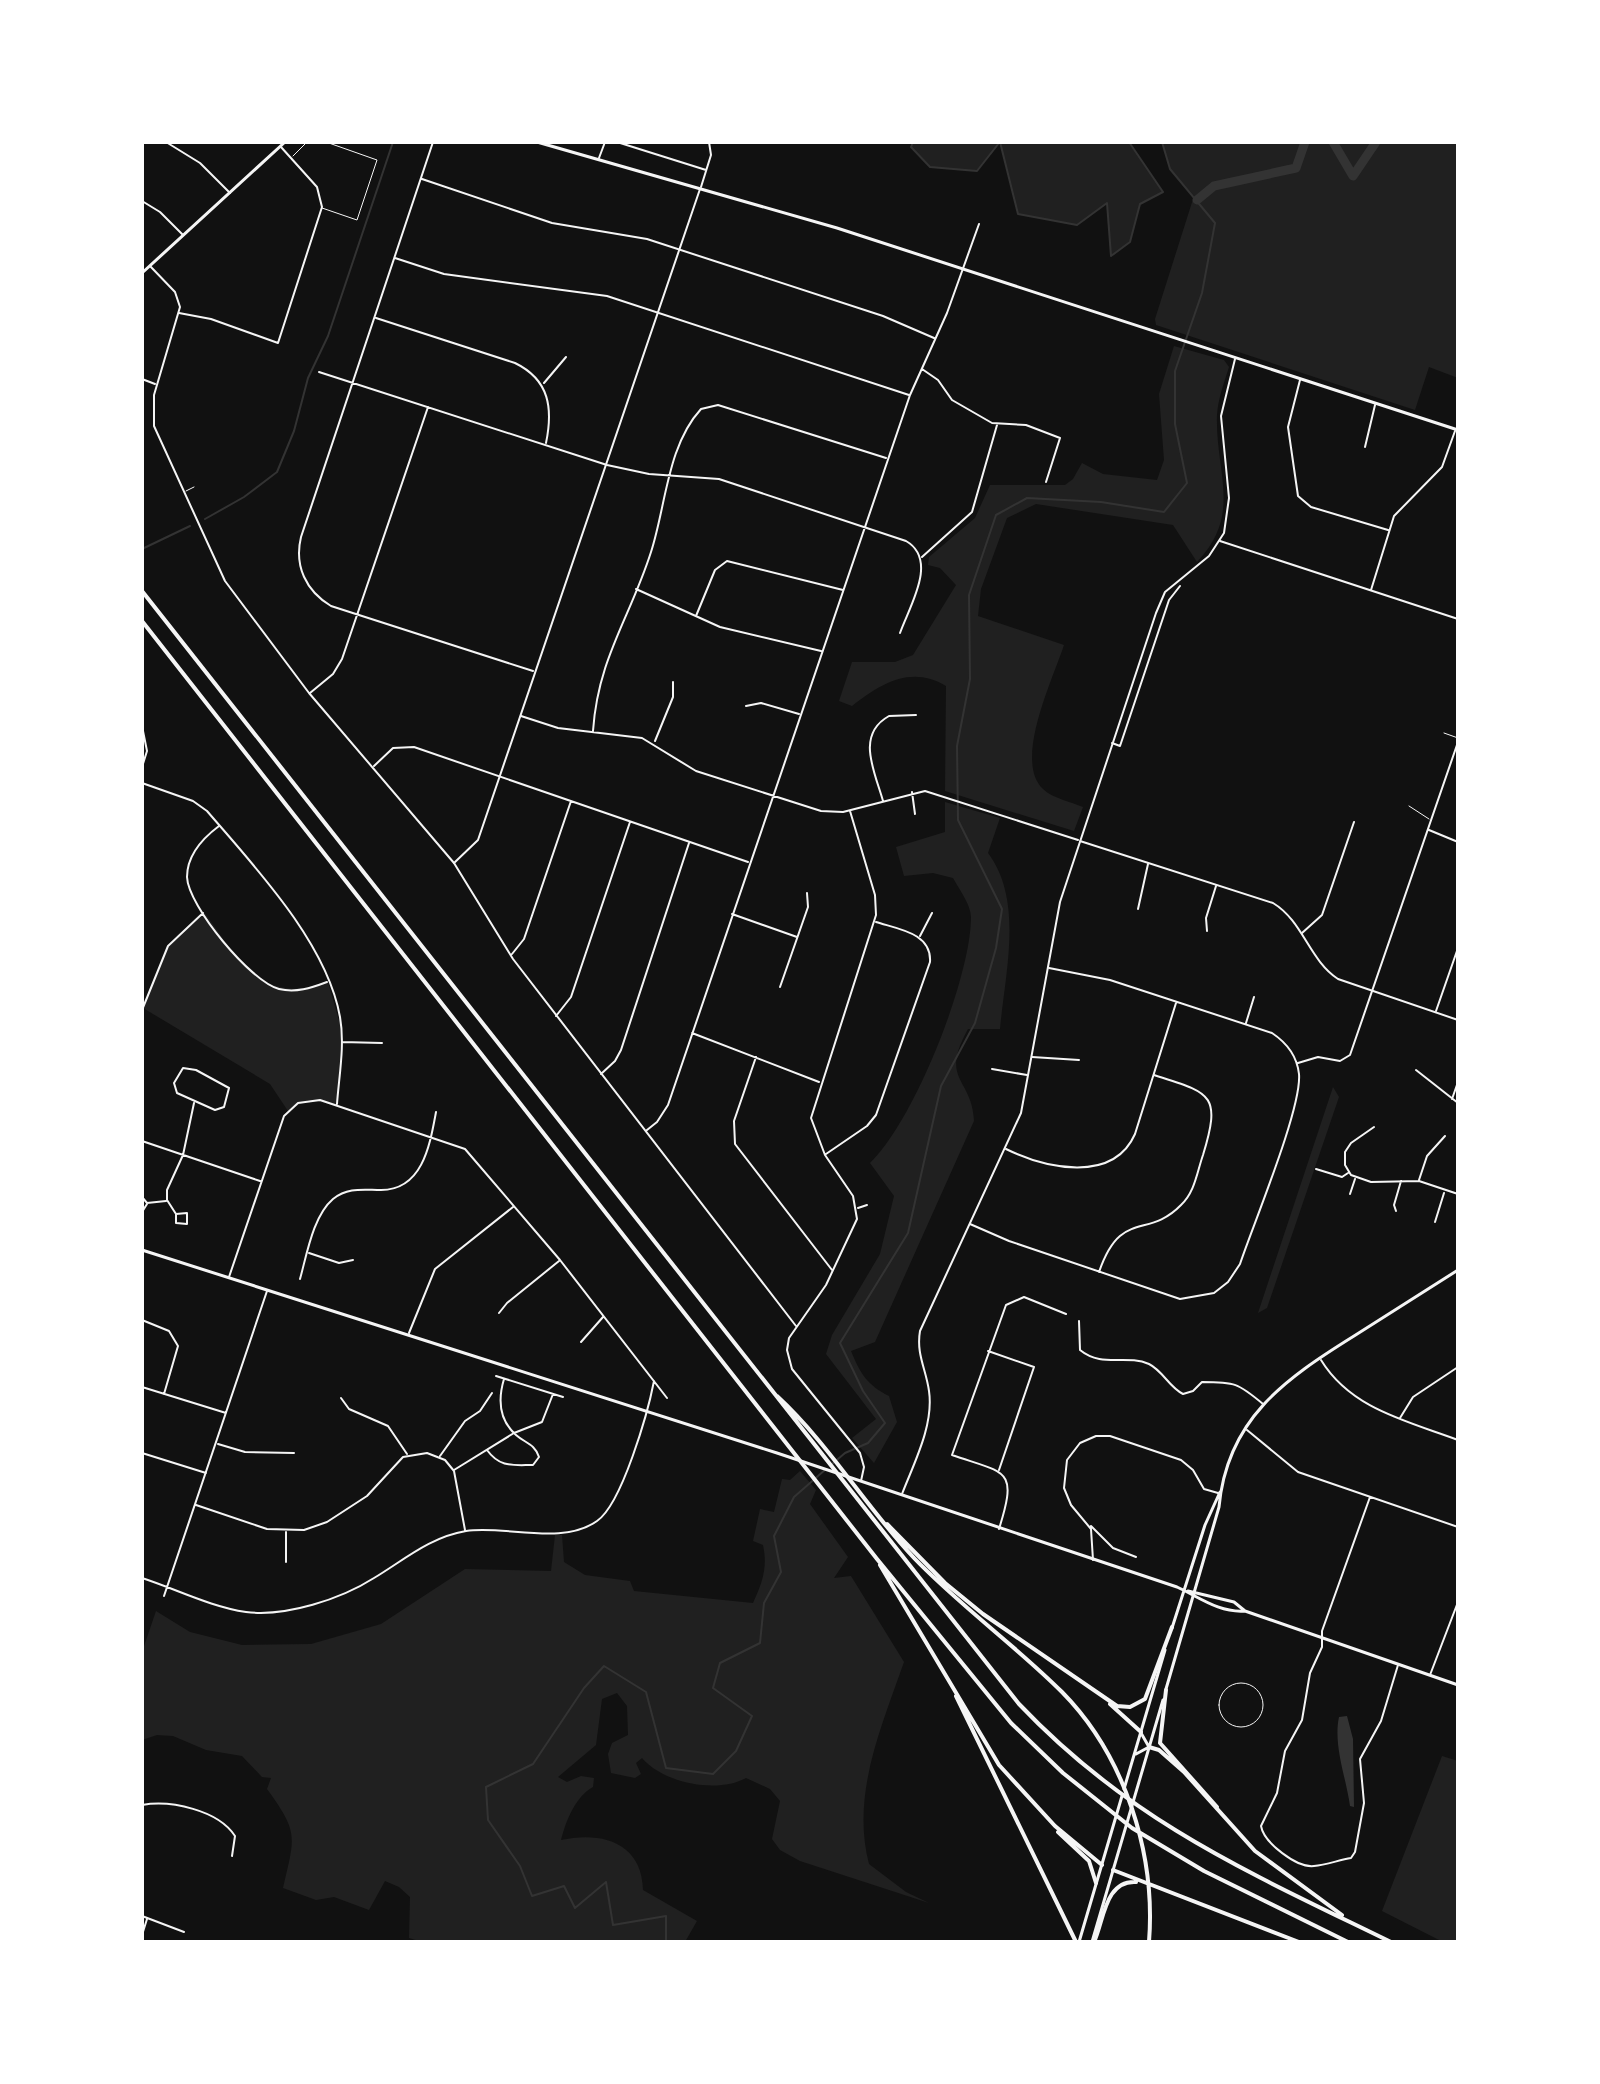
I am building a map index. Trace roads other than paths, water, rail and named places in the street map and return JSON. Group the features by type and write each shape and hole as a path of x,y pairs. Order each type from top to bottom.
{"highway":[{"path":"143,592 767,1386 944,1588 1062,1692 1098,1740 1118,1776 1139,1831 1149,1891 1149,1942"},
{"path":"142,621 982,1690 1063,1773 1170,1852 1348,1942"},
{"path":"812,1438 865,1511 1002,1685 1094,1775 1140,1810 1208,1852 1391,1942"},
{"path":"874,1509 945,1583 1106,1699 1141,1732"},
{"path":"877,1559 999,1765 1055,1826 1102,1865"},
{"path":"1106,1699 1121,1707 1142,1702 1172,1627"},
{"path":"935,1654 1077,1942"},
{"path":"1166,1690 1160,1743 1210,1796 1229,1826"},
{"path":"1149,1747 1159,1750 1189,1778 1229,1826 1284,1875 1357,1926"},
{"path":"1055,1826 1064,1840 1089,1861 1096,1883"},
{"path":"1113,1870 1299,1942"},
{"path":"1093,1942 1116,1887 1133,1881 1154,1887"}],"main road":[{"path":"142,273 285,142"},
{"path":"537,142 701,188 961,269 1457,430"},
{"path":"142,1250 861,1481 1184,1590 1233,1612 1245,1611"},
{"path":"1077,1942 1184,1590 1245,1429 1280,1385 1458,1270"},
{"path":"1093,1942 1219,1507 1220,1492"},
{"path":"1194,1594 1234,1602 1245,1611 1458,1685"},
{"path":"1141,1732 1149,1747"},
{"path":"1134,1757 1140,1749 1149,1747"},
{"path":"1102,1865 1113,1870"}],"street":[{"path":"166,142 200,163 230,193"},
{"path":"433,142 301,537 300,565 311,590 327,603 534,672"},
{"path":"598,159 605,142"},
{"path":"617,142 706,170"},
{"path":"454,863 475,845 500,775 701,188 711,155 709,142"},
{"path":"179,313 211,319 278,343 322,207 317,187 281,146"},
{"path":"421,179 539,219 623,233 680,250 873,313 935,338"},
{"path":"142,201 160,212 183,235"},
{"path":"647,1130 666,1110 910,395 979,224"},
{"path":"395,258 444,274 590,292 910,395"},
{"path":"150,266 175,292 179,313 156,384 152,406 154,426 231,592 309,693 425,825 454,863 511,955 556,1016 647,1130 694,1199 797,1327"},
{"path":"376,318 515,363 542,385 550,410 545,445"},
{"path":"542,385 559,370 566,357"},
{"path":"902,1495 929,1411 929,1391 919,1360 920,1331 1021,1113 1060,902 1078,840 1165,592 1209,556 1220,541 1229,505 1221,416 1235,357"},
{"path":"920,368 938,380 952,400 998,424 1026,425 1060,438 1046,482"},
{"path":"319,372 607,465 641,473 719,479 906,541 921,557 922,571 900,633"},
{"path":"142,379 156,384"},
{"path":"1300,379 1288,427 1299,498 1311,507 1388,530"},
{"path":"1365,447 1376,404"},
{"path":"593,732 603,668 654,542 670,474 697,412 710,405 888,459"},
{"path":"309,693 337,669 428,406"},
{"path":"921,557 975,507 998,424"},
{"path":"1371,591 1388,530 1399,509 1442,467 1457,430"},
{"path":"1220,541 1458,619"},
{"path":"696,616 715,570 727,561 844,590"},
{"path":"1112,743 1120,746 1169,600 1180,586"},
{"path":"636,589 746,635 787,641 822,652"},
{"path":"1154,618 1162,621"},
{"path":"1138,667 1146,669"},
{"path":"654,743 673,697 673,682"},
{"path":"746,706 761,703 800,714"},
{"path":"883,801 869,754 871,734 889,716 916,715"},
{"path":"519,716 558,728 624,734 654,743 696,771 821,811 850,811 912,792 944,796 969,804 1273,903 1287,913 1332,975 1458,1020"},
{"path":"142,726 147,751 142,767"},
{"path":"1297,1063 1318,1057 1347,1059 1458,740"},
{"path":"372,767 393,748 407,745 749,862"},
{"path":"1450,766 1456,768"},
{"path":"142,783 193,801 220,825 305,934 340,1014 337,1105"},
{"path":"912,792 915,814"},
{"path":"511,955 524,939 571,800"},
{"path":"850,811 875,895 875,921 820,1082 811,1118 825,1155 857,1208 851,1238 787,1346 790,1366 860,1453 864,1467 861,1481"},
{"path":"556,1016 571,997 631,821"},
{"path":"1302,933 1322,915 1354,822"},
{"path":"220,825 197,848 188,871 192,897 245,966 264,983 295,991 328,982"},
{"path":"1428,830 1458,842"},
{"path":"601,1074 621,1050 690,841"},
{"path":"1138,909 1148,863"},
{"path":"1207,931 1206,918 1216,885"},
{"path":"780,987 809,902 807,893"},
{"path":"142,1010 168,946 204,912"},
{"path":"920,937 932,913"},
{"path":"732,914 798,937"},
{"path":"825,1155 867,1126 881,1107 930,962 929,948 920,937 875,921"},
{"path":"1435,1012 1458,948"},
{"path":"970,1224 1009,1241 1173,1297 1198,1298 1222,1288 1240,1264 1296,1100 1297,1063 1278,1038 1245,1024 1094,975 1048,967"},
{"path":"1245,1024 1254,997"},
{"path":"1006,1149 1043,1163 1088,1167 1110,1162 1132,1140 1177,1002"},
{"path":"692,1033 820,1082"},
{"path":"341,1042 382,1043"},
{"path":"756,1057 734,1121 735,1144 833,1271"},
{"path":"1032,1057 1079,1060"},
{"path":"183,1068 196,1070 229,1088 229,1097 220,1109 194,1103 175,1090 178,1072 183,1068"},
{"path":"992,1069 1028,1075"},
{"path":"1416,1070 1458,1103"},
{"path":"1099,1272 1109,1245 1117,1235 1131,1227 1167,1216 1188,1197 1213,1125 1212,1109 1204,1094 1154,1075"},
{"path":"1452,1099 1458,1082"},
{"path":"229,1278 284,1116 304,1100 316,1099 432,1135 465,1149 560,1260 667,1398"},
{"path":"176,1214 167,1200 169,1186 183,1155 194,1103"},
{"path":"300,1279 323,1211 331,1201 351,1190 384,1190 404,1184 421,1166 436,1112"},
{"path":"1374,1127 1348,1147 1344,1161 1355,1178 1379,1183 1419,1181 1458,1194"},
{"path":"1419,1181 1427,1156 1445,1136"},
{"path":"142,1141 261,1181"},
{"path":"1316,1169 1342,1177 1349,1173"},
{"path":"1350,1194 1355,1178"},
{"path":"1396,1211 1394,1205 1401,1180"},
{"path":"1435,1222 1444,1191"},
{"path":"142,1197 147,1203"},
{"path":"147,1203 167,1200"},
{"path":"142,1212 147,1203"},
{"path":"408,1335 435,1269 514,1205"},
{"path":"857,1208 867,1205"},
{"path":"308,1253 339,1263 353,1260"},
{"path":"499,1313 560,1260"},
{"path":"164,1596 267,1290"},
{"path":"999,1529 1010,1491 1009,1482 999,1471 952,1455 1004,1308 1024,1297 1066,1314"},
{"path":"581,1342 604,1317"},
{"path":"142,1320 165,1328 176,1340 177,1357 164,1394"},
{"path":"1079,1321 1080,1350 1091,1357 1150,1364 1183,1394 1193,1391 1202,1382 1233,1382 1245,1387 1263,1404"},
{"path":"988,1351 1034,1367 999,1471"},
{"path":"1320,1358 1337,1382 1355,1398 1458,1440"},
{"path":"1400,1418 1418,1393 1458,1367"},
{"path":"496,1376 563,1397"},
{"path":"487,1450 501,1465 536,1463 538,1452 514,1433 499,1405 504,1379"},
{"path":"142,1578 237,1610 277,1612 354,1589 433,1541 465,1531 573,1531 597,1521 616,1498 654,1381"},
{"path":"142,1387 227,1414"},
{"path":"439,1457 465,1421 480,1411 492,1393"},
{"path":"454,1471 514,1433 542,1422 553,1394"},
{"path":"341,1398 349,1409 388,1426 407,1455"},
{"path":"1245,1429 1298,1472 1458,1527"},
{"path":"1136,1557 1113,1548 1068,1500 1064,1474 1072,1451 1096,1436 1110,1436 1181,1460 1193,1470 1204,1489 1220,1492"},
{"path":"217,1444 245,1452 294,1453"},
{"path":"142,1453 207,1473"},
{"path":"196,1505 254,1525 286,1531 321,1524 359,1502 380,1485 407,1455 427,1453 439,1457 454,1471 465,1531"},
{"path":"1370,1497 1310,1673 1302,1720 1285,1751 1279,1785 1261,1824 1262,1833 1304,1865 1314,1866 1354,1855 1364,1803 1360,1759 1379,1727 1398,1664"},
{"path":"1087,1522 1092,1535 1093,1560"},
{"path":"286,1531 286,1562"},
{"path":"1430,1675 1458,1602"},
{"path":"142,1805 166,1804 219,1819 235,1836 232,1856"},
{"path":"142,1916 184,1932"},
{"path":"142,1935 148,1918"}],"lane":[{"path":"291,157 307,142"},
{"path":"322,207 357,220 377,160 326,142"},
{"path":"183,492 194,487"},
{"path":"1444,733 1458,740"},
{"path":"1409,806 1431,821"},
{"path":"1246,1683 1261,1695 1263,1709 1251,1725 1236,1726 1221,1716 1219,1699 1232,1684 1246,1683"}],"waterway":[{"path":"205,519 244,497 277,472 294,431 308,378 328,336 393,142"},
{"path":"913,142 911,147 930,167 977,171 999,143"},
{"path":"1000,142 1018,214 1077,225 1107,203 1111,256 1130,242 1140,204 1163,192 1129,142"},
{"path":"831,1465 845,1453 868,1443 885,1423 863,1391 840,1343 908,1233 941,1086 975,1023 996,948 1002,909 958,820 957,746 970,679 969,595 996,515 1027,498 1101,502 1164,512 1187,483 1175,424 1175,371 1202,293 1215,223 1170,169 1162,142"},
{"path":"1197,200 1214,186 1296,168 1305,142"},
{"path":"1333,142 1353,176 1376,142"},
{"path":"142,549 190,526"},
{"path":"666,1942 666,1916 613,1925 606,1882 575,1908 564,1886 532,1896 520,1866 488,1820 486,1787 533,1764 584,1688 604,1666 646,1692 666,1768 713,1774 736,1751 752,1716 713,1688 720,1663 760,1643 764,1603 781,1572 774,1536 794,1497 826,1469"}]}
